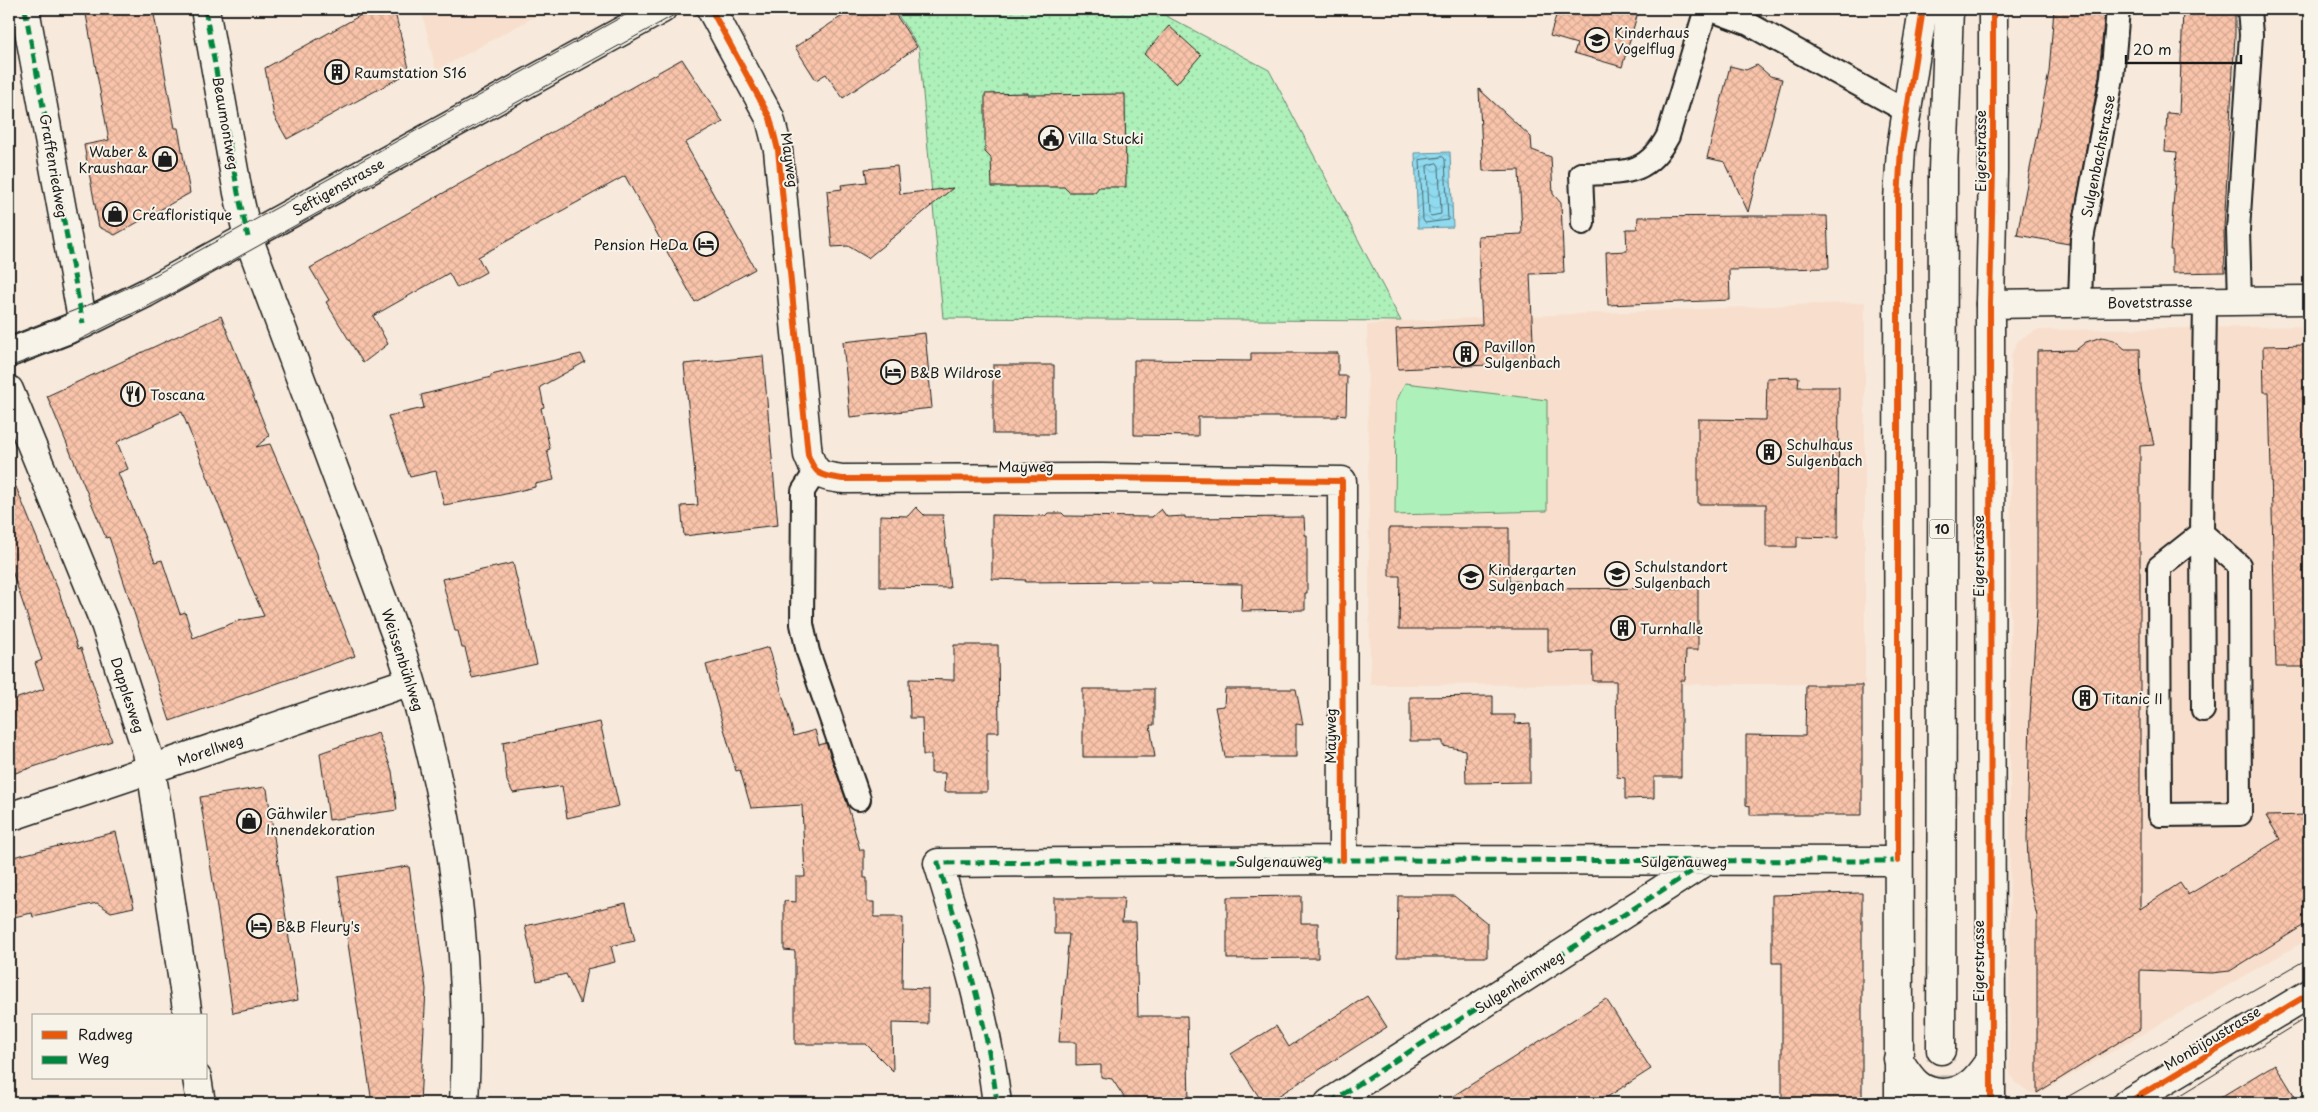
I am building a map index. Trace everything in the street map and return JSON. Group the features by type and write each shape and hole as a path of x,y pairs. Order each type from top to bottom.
{"street":[{"name":"Graffenriedweg","path":"25,9 83,324"},
{"name":"Beaumontweg","path":"205,9 248,237"},
{"name":"Seftigenstrasse","path":"9,353 83,324 146,293 662,9"},
{"name":"Mayweg","path":"711,9 770,118 778,150 808,455 816,471 827,477 843,479 1101,478 1342,481 1343,860"},
{"path":"1899,1103 1898,201 1900,155 1923,9"},
{"name":"10","path":"1941,1050 1942,170 1946,28 1949,9"},
{"name":"Eigerstrasse","path":"1991,1103 1990,304 1993,171 1993,9"},
{"name":"Weissenbühlweg","path":"248,237 375,576 411,681 436,773 449,827 455,866 464,959 466,1020 464,1103"},
{"name":"Bovetstrasse","path":"1990,304 2309,300"},
{"name":"Dapplesweg","path":"9,390 105,624 151,770 188,1014"},
{"name":"Morellweg","path":"9,818 411,681"},
{"name":"Sulgenauweg","path":"996,1103 993,1074 976,991 938,863 1343,860 1898,861"},
{"name":"Sulgenheimweg","path":"1329,1103 1708,860"},
{"name":"Monbijoustrasse","path":"2127,1103 2309,994"},
{"path":"1898,1059 1917,1084 1931,1091 1946,1093 1961,1090 1972,1083 1990,1059"},
{"path":"197,1080 201,1103"}],"lane":[{"path":"1583,223 1581,174 1631,172 1652,160 1661,149 1668,136 1708,9 1747,23 1906,111"},
{"name":"Sulgenbachstrasse","path":"2080,303 2082,239 2112,78 2118,9"},
{"path":"2240,301 2238,230 2251,35 2250,9"},
{"path":"2204,710 2202,533 2205,301"},
{"path":"816,471 803,491 802,624 808,652 859,799"},
{"path":"2202,533 2239,565 2240,814 2160,815 2159,567 2202,533"}],"shaded area":[{"path":"421,9 549,9 436,71"},
{"name":"Schulstandort Sulgenbach","path":"1865,302 1865,684 1370,685 1367,325 1401,321"},
{"path":"2309,326 2309,939 2038,1094 2029,1092 2014,1082 2009,1071 2011,355 2017,342 2037,330"}],"green space":[{"path":"894,9 1153,9 1269,70 1401,321 943,318 919,48"},
{"path":"1405,383 1547,400 1547,511 1395,515 1396,402"}],"water":[{"path":"1450,152 1453,227 1418,228 1415,153"}],"building":[{"path":"85,9 153,9 175,128 178,128 190,193 115,235 99,227 84,145 109,140"},
{"name":"Raumstation S16","path":"372,9 394,9 410,72 287,139 274,116 265,68"},
{"path":"853,9 892,9 917,47 843,98 826,74 816,80 795,47"},
{"name":"Kinderhaus Vogelflug","path":"1558,9 1639,9 1622,67 1574,53 1577,44 1550,36"},
{"path":"2054,9 2105,9 2099,76 2069,244 2017,235 2049,72"},
{"path":"2183,9 2235,9 2224,228 2225,272 2172,273 2172,250 2170,250 2177,152 2165,151 2167,113 2179,114"},
{"path":"1169,26 1201,55 1176,84 1144,54"},
{"path":"682,59 723,122 685,143 755,269 695,302 625,176 478,257 486,272 457,288 449,273 373,316 388,344 363,363 326,302 329,300 310,268"},
{"path":"1757,65 1770,76 1782,79 1748,212 1725,162 1707,158 1730,66 1746,70"},
{"path":"1479,89 1531,137 1532,150 1551,157 1553,194 1561,203 1564,273 1530,274 1534,363 1398,369 1396,329 1482,325 1478,236 1522,234 1519,170 1483,171"},
{"name":"Villa Stucki","path":"1028,93 1028,95 1125,94 1126,187 1099,187 1095,192 1069,192 1064,187 992,187 991,158 985,152 985,94"},
{"path":"897,166 900,194 953,188 868,258 848,246 832,247 827,191 842,189 841,185 867,182 865,169"},
{"path":"1827,216 1829,268 1729,270 1730,300 1608,305 1606,252 1627,251 1626,229 1637,229 1638,217"},
{"path":"221,316 269,436 256,447 270,444 317,554 319,565 355,656 170,721 109,537 106,538 47,396","holes":["182,412 264,616 238,621 193,638 185,612 180,614 162,560 155,562 118,473 128,469 117,442"]},
{"path":"925,333 932,408 850,417 843,342"},
{"name":"Titanic II","path":"2102,337 2114,340 2125,349 2140,349 2141,388 2154,445 2140,446 2140,909 2180,883 2188,895 2280,839 2266,816 2309,815 2309,922 2230,971 2212,973 2140,970 2140,1029 2037,1093 2037,916 2029,882 2027,838 2030,716 2037,607 2037,351 2076,350 2086,342"},
{"path":"2309,345 2309,667 2276,667 2269,392 2264,392 2263,346"},
{"path":"1251,353 1338,353 1338,376 1347,376 1346,415 1338,414 1338,417 1198,417 1198,436 1134,435 1134,360 1251,361"},
{"path":"581,354 585,362 540,387 544,407 541,408 550,449 547,450 554,480 535,484 535,487 501,495 444,505 436,471 410,477 388,416 424,408 421,395 491,377 491,375"},
{"path":"763,356 778,525 684,536 681,506 698,505 684,364"},
{"path":"993,365 1054,365 1054,434 993,434"},
{"name":"Schulhaus Sulgenbach","path":"1799,377 1798,387 1839,387 1838,538 1797,537 1797,547 1766,547 1766,504 1698,504 1698,419 1766,420 1767,378"},
{"path":"9,470 59,592 78,649 81,648 112,741 9,775 9,701 44,689 35,663 42,660 9,562"},
{"path":"916,507 924,515 943,515 950,588 880,587 880,515 908,516"},
{"path":"1161,509 1167,517 1304,517 1305,535 1307,535 1307,593 1305,593 1305,610 1241,611 1242,584 1151,583 1151,581 1025,582 1026,580 992,579 992,515 1045,516 1048,513 1062,513 1065,516 1152,517"},
{"path":"1389,528 1509,528 1509,581 1520,581 1520,589 1698,588 1698,650 1686,650 1685,680 1681,680 1681,777 1654,777 1654,798 1625,799 1625,778 1617,777 1616,681 1593,681 1592,651 1548,652 1548,629 1399,629 1400,576 1389,576"},
{"path":"513,563 537,664 472,678 465,648 462,648 458,631 455,631 442,579"},
{"path":"954,645 998,645 999,732 987,732 987,792 944,792 945,773 931,773 931,755 923,755 922,718 910,718 909,679 954,680"},
{"path":"769,647 794,736 815,730 819,745 826,743 847,803 860,850 864,850 864,878 867,878 867,902 874,902 874,917 903,917 902,988 928,989 928,1024 892,1023 893,1071 866,1044 795,1044 795,951 784,950 784,901 796,902 796,877 805,877 802,805 751,808 740,770 736,771 706,665"},
{"path":"1806,685 1862,685 1862,815 1750,815 1750,806 1746,805 1746,735 1805,736"},
{"path":"1083,689 1154,689 1154,725 1150,725 1155,757 1083,757"},
{"path":"1225,689 1296,689 1303,725 1296,724 1296,757 1225,757 1215,707 1224,706"},
{"path":"1493,696 1493,715 1515,715 1515,724 1530,723 1530,782 1466,783 1465,750 1443,746 1443,741 1410,741 1410,697"},
{"path":"600,722 619,806 567,818 562,786 513,793 507,781 503,742"},
{"path":"378,733 392,771 397,810 329,820 320,753"},
{"path":"265,787 267,789 298,1000 233,1013 200,797"},
{"path":"116,832 134,907 111,912 97,903 33,917 32,913 9,918 9,858"},
{"path":"409,866 426,989 420,1103 372,1103 338,877"},
{"path":"1862,893 1862,1103 1782,1103 1782,963 1772,963 1772,895"},
{"path":"1301,896 1301,923 1318,923 1318,958 1227,959 1227,897"},
{"path":"1398,896 1454,896 1487,923 1487,957 1397,957"},
{"path":"1054,898 1124,898 1122,922 1136,922 1138,1016 1187,1016 1189,1103 1128,1103 1112,1079 1101,1077 1101,1065 1076,1066 1076,1042 1059,1042 1069,934 1054,934"},
{"path":"626,903 635,941 611,946 615,962 587,969 580,1004 566,974 537,981 525,926"},
{"path":"1367,996 1387,1027 1267,1103 1263,1103 1231,1054 1276,1026 1289,1047"},
{"path":"1606,999 1651,1069 1598,1103 1442,1103"},
{"path":"2275,1064 2299,1103 2211,1103"}],"tunnel":[{"path":"1940,1103 1941,1050"}],"tram line":[{"path":"9,336 101,300 155,275 636,9"},
{"path":"9,367 73,343 170,295 685,9"},
{"path":"2057,1103 2309,958"},
{"path":"2168,1103 2309,1016"}],"marked path":[{"path":"25,9 83,324"},
{"path":"205,9 238,193 248,237"},
{"path":"997,1103 981,1012 938,863 1343,860 1898,861"},
{"path":"1329,1103 1708,861"}],"cycle path":[{"path":"711,9 770,118 778,150 808,455 814,468 821,474 843,479 1101,478 1342,481 1343,860"},
{"path":"1898,861 1898,201 1901,148 1923,9"},
{"path":"1991,1103 1990,304 1993,171 1993,9"},
{"path":"2127,1103 2309,994"}],"place":[{"name":"Kinderhaus Vogelflug","path":"1597,40"},
{"name":"Raumstation S16","path":"337,72"},
{"name":"Villa Stucki","path":"1051,138"},
{"name":"Waber & Kraushaar","path":"165,159"},
{"name":"Créafloristique","path":"115,214"},
{"name":"Pension HeDa","path":"706,244"},
{"name":"Pavillon Sulgenbach","path":"1466,354"},
{"name":"B&B Wildrose","path":"893,372"},
{"name":"Toscana","path":"133,394"},
{"name":"Schulhaus Sulgenbach","path":"1769,452"},
{"name":"Schulstandort Sulgenbach","path":"1617,574"},
{"name":"Kindergarten Sulgenbach","path":"1471,577"},
{"name":"Turnhalle","path":"1623,628"},
{"name":"Titanic II","path":"2085,698"},
{"name":"Gähwiler Innendekoration","path":"249,821"},
{"name":"B&B Fleury's","path":"259,926"}]}
